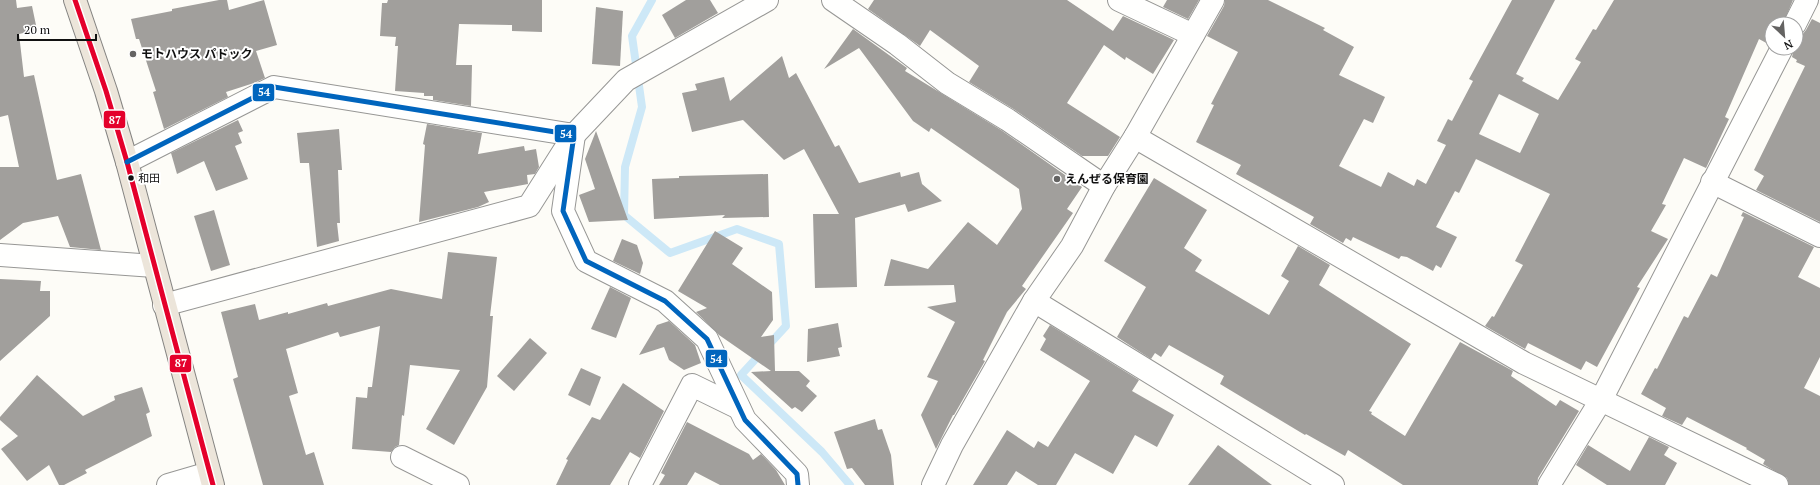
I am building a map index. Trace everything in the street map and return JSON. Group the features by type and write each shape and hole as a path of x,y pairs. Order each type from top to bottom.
{"highway":[{"path":"75,0 106,91 127,162 211,479"}],"street":[{"path":"164,305 529,206 574,135 626,80 767,0"},
{"path":"833,0 897,44 947,83 1008,120 1104,186"},
{"path":"1118,0 1193,35"},
{"path":"933,485 952,445 1034,301 1072,246 1104,186 1135,137 1213,0"},
{"path":"1799,16 1807,0"},
{"path":"1549,485 1601,400 1778,56"},
{"path":"127,162 274,87 574,135"},
{"path":"574,135 563,211 586,261 665,301 707,339 745,420 797,474 798,485"},
{"path":"1135,137 1524,363 1778,485"},
{"path":"1712,182 1820,236"},
{"path":"0,255 154,266"},
{"path":"1034,301 1333,485"},
{"path":"640,485 692,385 739,408"},
{"path":"402,457 458,485"},
{"path":"168,485 211,479"}],"building":[{"path":"0,0 16,0 17,8 32,6 37,30 19,34 24,77 34,75 57,180 81,174 101,250 70,247 58,216 23,223 0,240 0,167 19,167 8,115 0,117"},
{"path":"219,0 227,0 229,10 264,0 277,45 256,51 265,78 226,92 228,97 164,129 153,92 156,91 139,39 136,39 131,19"},
{"path":"388,0 542,0 542,32 512,31 512,25 459,24 456,65 472,65 471,106 433,100 433,96 424,96 424,93 395,91 398,46 395,46 396,37 380,36 382,3 387,3"},
{"path":"686,0 710,0 718,13 675,38 662,15"},
{"path":"874,0 1067,0 1113,31 1123,16 1174,40 1153,74 1126,57 1125,60 1104,45 1067,103 1120,137 1108,156 1082,156 1015,110 969,82 979,66 930,30 920,46 868,9"},
{"path":"1167,0 1199,0 1188,19 1163,7"},
{"path":"1225,0 1268,0 1325,28 1323,30 1354,47 1339,75 1385,97 1373,123 1364,119 1339,166 1381,187 1388,172 1414,186 1417,179 1426,184 1446,145 1437,141 1448,119 1452,121 1473,81 1469,79 1512,0 1555,0 1516,74 1524,78 1522,81 1558,100 1581,62 1575,59 1593,29 1596,30 1614,0 1793,0 1786,16 1764,16 1764,42 1759,39 1725,117 1729,119 1706,168 1684,158 1662,204 1666,205 1651,231 1668,239 1637,287 1640,288 1597,367 1586,361 1581,370 1528,343 1525,349 1485,326 1492,316 1494,317 1523,265 1515,261 1550,194 1476,159 1459,193 1455,191 1436,227 1457,237 1441,268 1436,265 1433,271 1407,257 1401,256 1399,259 1353,237 1351,241 1346,238 1343,243 1310,224 1314,217 1236,174 1241,165 1196,142 1214,105 1211,104 1238,52 1207,36 1224,6","holes":["1499,94 1539,114 1520,153 1479,134"]},
{"path":"596,7 623,11 620,66 592,64"},
{"path":"1812,19 1820,23 1820,222 1756,190 1764,176 1754,170 1805,66 1796,62 1797,60 1792,57 1804,56 1804,32"},
{"path":"853,29 907,68 905,71 1001,130 1082,187 1067,209 1073,213 1022,286 1026,289 1007,312 983,360 985,361 953,415 936,449 921,415 938,381 927,377 955,322 927,307 956,302 954,285 884,286 891,259 928,269 968,222 997,245 1022,209 1019,189 931,128 929,132 913,121 859,48 824,69"},
{"path":"782,56 789,78 796,73 835,147 839,145 859,183 900,172 901,177 919,172 922,184 942,201 908,212 905,204 855,218 857,287 815,288 813,214 839,214 804,149 784,160 743,120 692,132 682,93 697,90 695,84 724,77 730,101"},
{"path":"238,120 243,131 238,133 242,143 235,146 248,179 216,191 204,161 177,174 171,153"},
{"path":"427,124 482,133 478,154 524,146 525,151 536,149 539,167 535,174 527,175 528,184 484,192 489,202 478,207 419,222 425,145 423,144"},
{"path":"339,129 342,170 338,170 340,223 337,223 339,241 317,247 309,163 300,163 297,133"},
{"path":"596,131 628,220 589,222 579,195 595,189 585,159"},
{"path":"768,174 769,217 722,218 725,215 654,219 652,179 679,178 679,176"},
{"path":"1154,178 1207,210 1184,248 1202,260 1195,271 1269,315 1289,281 1281,276 1298,246 1330,265 1319,285 1411,344 1369,411 1372,412 1371,414 1405,436 1460,342 1513,371 1511,376 1556,406 1560,400 1579,411 1538,478 1537,485 1403,485 1348,450 1345,456 1306,434 1305,435 1220,384 1224,376 1169,345 1161,357 1155,353 1151,359 1117,337 1146,287 1104,261"},
{"path":"214,210 230,265 211,271 194,216"},
{"path":"1743,212 1814,247 1798,277 1820,288 1820,357 1804,388 1820,396 1820,485 1789,485 1787,478 1763,464 1765,460 1746,449 1747,448 1687,417 1682,425 1662,416 1666,408 1641,394 1655,368 1657,369 1684,316 1688,318 1711,274 1717,277 1744,217 1741,216"},
{"path":"715,231 743,248 732,264 772,292 773,320 761,337 774,335 775,371 799,371 810,381 806,386 817,396 802,412 795,407 792,409 751,372 771,371 719,335 696,312 707,308 678,291"},
{"path":"622,239 637,245 643,263 640,274 613,261"},
{"path":"448,252 497,257 490,316 493,316 487,387 454,445 426,429 460,370 410,365 399,445 391,452 352,449 356,397 367,398 368,387 372,387 380,326 340,337 338,332 286,349 298,393 289,396 306,455 314,452 324,485 263,485 233,379 238,377 221,312 255,304 259,320 288,312 288,314 327,303 328,306 391,289 442,299"},
{"path":"0,279 41,281 40,291 50,291 50,316 0,361"},
{"path":"610,287 631,298 616,338 591,329"},
{"path":"669,321 695,345 701,363 684,370 669,360 664,347 639,355 657,325"},
{"path":"838,323 842,347 838,348 840,356 807,362 808,329"},
{"path":"1050,325 1139,380 1132,391 1174,415 1157,447 1135,435 1113,474 1075,453 1056,485 1038,485 1016,471 1007,485 973,485 1007,430 1034,448 1038,441 1048,447 1090,381 1040,350 1046,339 1043,336"},
{"path":"530,338 547,353 514,391 497,376"},
{"path":"581,368 601,377 590,406 568,395"},
{"path":"37,375 83,416 115,400 114,396 142,387 150,412 146,414 152,436 85,470 87,473 64,485 59,485 49,465 27,481 1,449 18,436 0,420 0,417"},
{"path":"623,383 664,411 640,458 630,452 610,485 556,485 568,460 566,459 592,417 600,420"},
{"path":"875,419 878,430 882,429 891,455 894,485 865,485 852,468 847,469 834,432"},
{"path":"687,422 749,454 753,460 761,454 776,470 785,485 720,485 695,472 687,485 659,485 665,475 661,473"},
{"path":"1649,437 1669,447 1664,455 1677,463 1665,485 1607,485 1576,465 1588,445 1630,471"},
{"path":"1218,445 1272,485 1188,485"}],"waterway":[{"path":"652,0 632,36 642,107 625,167 624,215 670,253 737,229 779,244 786,326 741,375 822,452 850,485"}],"transit line":[{"name":"87","path":"75,0 106,91 127,162 213,485"},
{"name":"54","path":"127,162 274,87 574,135 563,211 586,261 665,301 707,339 745,420 797,474 798,485"}],"place":[{"name":"モトハウス パドック","path":"133,54"},
{"name":"和田","path":"131,178"},
{"name":"えんぜる保育園","path":"1057,179"}]}
